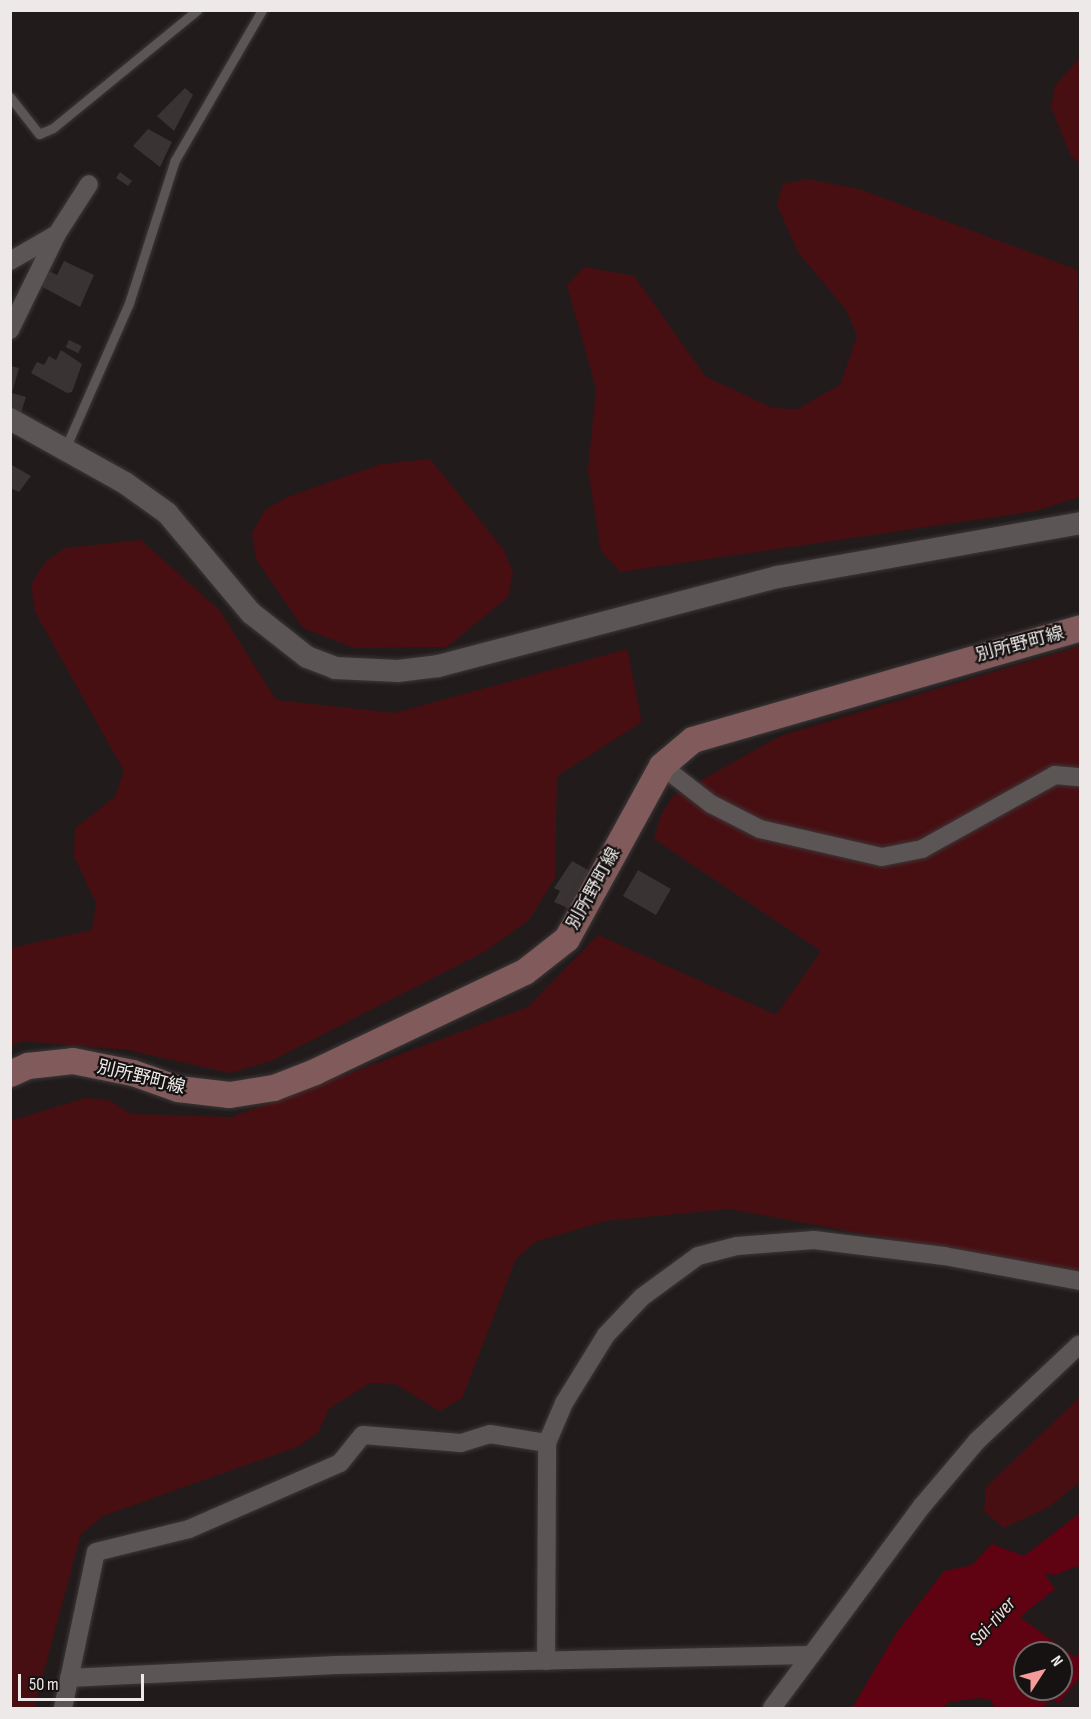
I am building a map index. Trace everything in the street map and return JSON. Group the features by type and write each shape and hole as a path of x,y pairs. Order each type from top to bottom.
{"main road":[{"name":"別所野町線","path":"10,1074 28,1066 73,1061 133,1073 178,1089 230,1095 274,1088 423,1024 525,972 567,939 662,766 693,740 746,721 1080,628"}],"street":[{"path":"10,330 57,234 89,184"},
{"path":"10,261 57,234"},
{"path":"10,419 65,449 167,513 251,613 307,657 335,668 398,671 438,666 778,578 1080,523"},
{"path":"662,766 711,804 760,829 882,857 922,849 1055,775 1080,777"},
{"path":"546,1661 547,1443 564,1403 606,1335 642,1297 698,1256 737,1246 814,1240 944,1256 1080,1281"},
{"path":"772,1708 810,1655 977,1441 1080,1344"},
{"path":"63,1708 96,1552 189,1529 340,1463 363,1435 462,1443 490,1434 547,1443"},
{"path":"69,1678 336,1665 810,1655"}],"lane":[{"path":"10,97 39,134 53,128 197,10"},
{"path":"65,449 129,303 175,160 262,10"}],"shaded area":[{"path":"1080,58 1080,164 1071,156 1051,108 1055,85"},
{"path":"807,179 859,189 1078,270 1080,497 1035,511 620,572 601,551 588,470 596,389 567,285 584,267 634,276 706,377 773,408 797,409 840,385 857,336 846,310 798,252 777,205 783,184"},
{"path":"430,459 504,550 513,573 508,597 447,647 354,648 303,628 256,559 252,533 265,510 287,497 381,464"},
{"path":"141,540 220,611 276,700 395,713 627,649 642,722 557,776 555,878 529,920 486,951 273,1060 230,1073 128,1050 23,1041 11,1045 11,948 92,930 96,903 74,856 75,828 115,797 124,771 35,612 31,585 45,562 65,548"},
{"path":"1080,646 1080,1274 729,1209 605,1221 535,1242 516,1259 462,1398 440,1411 395,1384 370,1383 329,1409 318,1433 297,1447 103,1516 81,1534 34,1708 10,1708 10,1121 85,1098 109,1100 131,1114 231,1117 528,1007 598,935 776,1015 821,951 654,839 661,815 673,796 780,736"},
{"path":"1080,1397 1080,1482 1049,1507 1004,1528 984,1512 986,1487"}],"water":[{"name":"Sai-river","path":"1080,1513 1080,1565 1055,1575 1044,1573 1055,1589 1020,1617 1053,1641 1013,1641 1013,1701 1050,1701 1041,1708 994,1708 991,1700 980,1698 949,1702 943,1708 852,1708 897,1632 944,1571 972,1565 992,1544 1024,1556"},
{"path":"1080,1649 1080,1677 1073,1686 1073,1656 1076,1658"}],"building":[{"path":"185,88 193,95 174,131 157,116"},
{"path":"148,129 172,142 160,167 133,146"},
{"path":"120,172 132,181 128,186 116,178"},
{"path":"64,261 94,275 80,307 33,282 41,267 57,275"},
{"path":"69,340 82,346 78,353 66,347"},
{"path":"61,350 82,364 72,392 67,393 31,373 37,362 44,365 49,356 56,360"},
{"path":"10,366 19,368 12,393 26,397 21,413 10,405"},
{"path":"10,464 31,476 19,492 10,488"},
{"path":"572,861 590,871 570,909 554,902 560,891 554,888"},
{"path":"638,870 671,889 656,915 623,896"}]}
